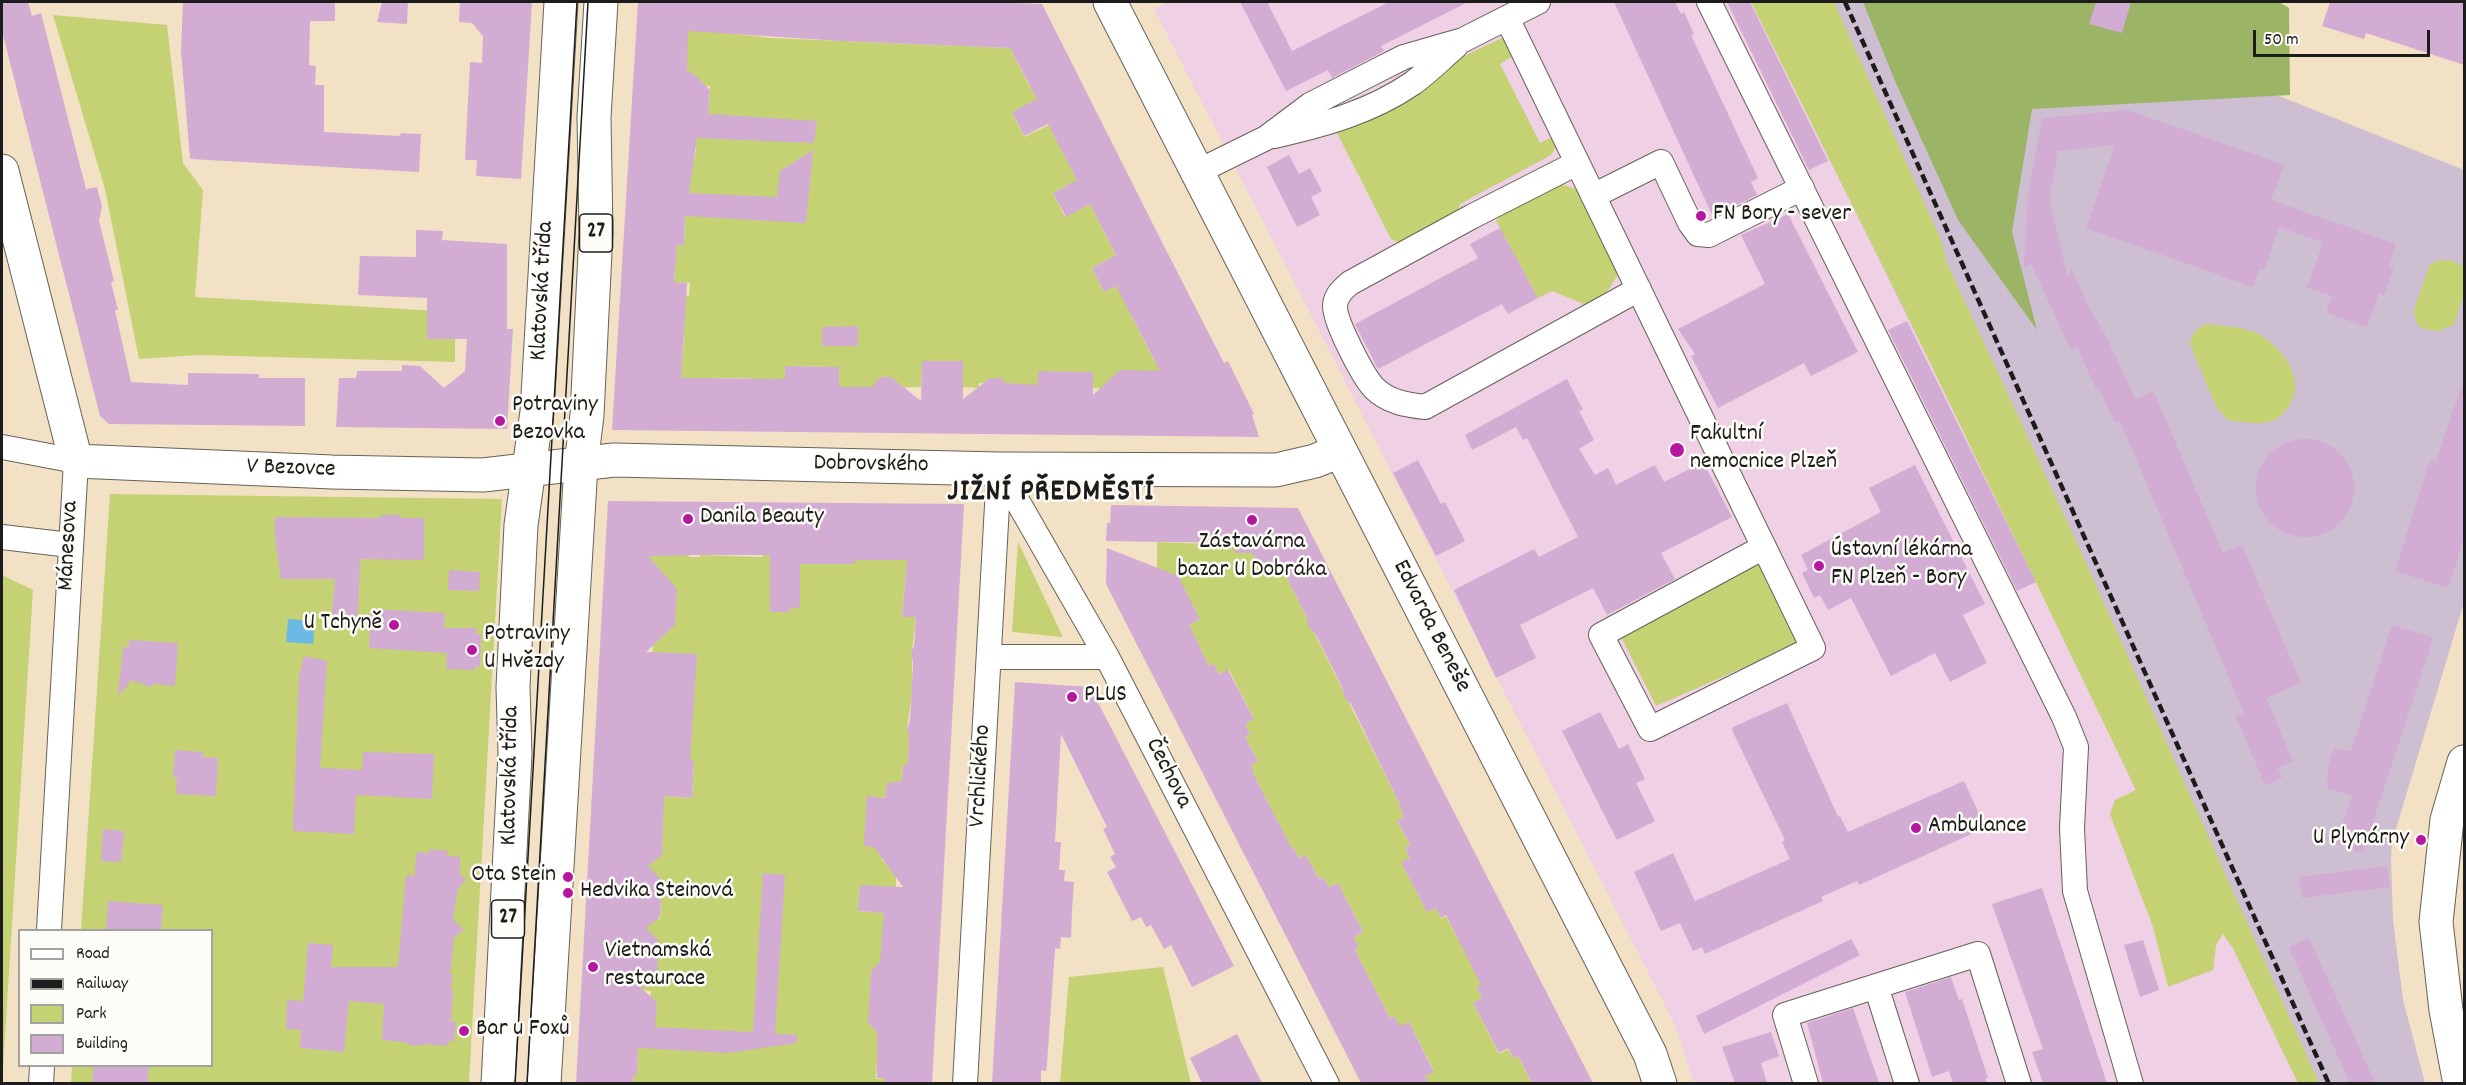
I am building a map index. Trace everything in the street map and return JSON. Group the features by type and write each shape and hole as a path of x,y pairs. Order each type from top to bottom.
{"street":[{"name":"Klatovská třída","path":"498,1083 515,754 513,687 521,525 538,404 561,2"},
{"name":"Klatovská třída","path":"544,1083 580,465 587,415 596,232 594,117 601,2"},
{"name":"Edvarda Beneše","path":"1110,2 1650,1054 1660,1083"},
{"path":"1197,172 1266,138 1351,116 1390,97 1413,82 1463,40 1538,2"},
{"path":"1709,2 2058,706 2076,747 2072,828 2075,891 2131,1083"},
{"path":"1507,18 1593,196 1639,289 1813,648 1650,729 1601,635 1764,547"},
{"path":"1593,196 1661,162 1690,223 1698,234 1709,235 1802,188"},
{"path":"1577,163 1350,283 1340,291 1336,300 1338,324 1374,388 1399,403 1425,407 1639,289"},
{"name":"Mánesova","path":"2,171 76,461 49,929"},
{"name":"V Bezovce","path":"2,447 76,461 332,472 496,475 580,465"},
{"name":"Dobrovského","path":"580,465 614,460 999,469 1276,470 1315,461 1339,451"},
{"name":"Vrchlického","path":"965,1083 999,469"},
{"name":"Čechova","path":"999,469 1107,657 1327,1083"},
{"path":"2,537 70,545"},
{"path":"989,657 1107,657"},
{"path":"2460,1083 2446,1010 2436,922 2448,812 2464,762"},
{"path":"1806,1083 1785,1015 1977,954 2019,1083"},
{"path":"1876,986 1908,1083"},
{"path":"41,1083 42,1067"}],"shaded area":[{"name":"Fakultní nemocnice Plzeň","path":"1169,2 1752,2 1909,319 2137,790 2125,797 2233,948 2298,1083 1694,1083 1675,1025 1154,9"},
{"path":"1752,2 1884,2 2122,33 2464,170 2464,602 2392,842 2391,858 2393,920 2403,1000 2425,1083 2298,1083 2233,948 2125,796 2136,790 2038,581"}],"green space":[{"path":"1751,2 1834,2 1941,240 1947,263 2078,545 2319,1083 2298,1083 2233,948 2223,934 2216,945 2213,970 2168,987 2153,927 2110,814 2115,800 2136,790 1909,319"},
{"path":"1863,2 2279,2 2289,8 2290,95 2032,109 2012,232 2037,330 1958,220 1895,81"},
{"path":"53,15 167,25 183,163 203,190 195,297 455,312 455,362 198,355 139,359 105,189"},
{"path":"679,27 771,38 1010,48 1030,87 1036,84 1042,97 1012,112 1024,137 1049,125 1078,180 1053,193 1065,217 1096,201 1097,218 1116,255 1092,268 1104,292 1134,277 1131,315 1155,362 1177,371 1109,389 1091,388 1038,372 1040,387 1013,388 1013,383 979,383 979,388 963,387 922,362 921,387 839,389 839,371 836,367 785,366 785,393 749,378 715,378 714,389 656,374 683,354 684,328 674,295 689,296 690,283 674,282 675,272 668,271 677,245 684,245 685,222 673,221 695,157 696,147 688,146 709,105 710,86 703,86 703,82 692,81 687,72"},
{"path":"1504,37 1515,55 1500,64 1540,143 1556,135 1557,145 1551,155 1460,204 1457,216 1403,244 1391,239 1334,127 1435,70"},
{"path":"1561,184 1578,190 1619,273 1607,292 1589,306 1552,291 1538,298 1496,221 1505,207"},
{"path":"2450,260 2464,266 2464,294 2454,325 2438,331 2421,328 2416,322 2414,310 2429,266 2436,261"},
{"path":"2207,324 2233,327 2259,334 2269,341 2286,360 2292,370 2295,393 2290,404 2279,417 2263,423 2239,422 2228,420 2217,408 2190,345 2195,332"},
{"path":"110,494 502,499 469,1083 71,1084 72,1067 213,1067 213,929 81,929"},
{"path":"1018,542 1063,637 1012,632"},
{"path":"1157,542 1235,545 1255,553 1276,556 1400,805 1404,817 1397,821 1410,845 1405,848 1410,858 1402,863 1427,912 1436,908 1441,919 1446,916 1458,939 1465,936 1481,985 1477,988 1482,998 1473,1003 1499,1054 1508,1049 1513,1058 1518,1056 1530,1080 1538,1077 1541,1083 1429,1083 1425,1076 1434,1071 1409,1022 1400,1028 1394,1016 1390,1018 1355,950 1359,947 1354,937 1363,932 1338,883 1329,887 1323,877 1319,879 1306,855 1299,858 1294,848 1292,850 1255,777 1251,765 1258,761 1245,737 1250,734 1245,724 1254,719 1229,670 1219,674 1214,664 1209,666 1197,642 1179,631 1200,619 1193,606 1157,579"},
{"path":"764,547 816,564 855,564 855,550 891,549 931,571 906,570 902,616 916,617 912,651 912,691 907,729 909,736 908,766 903,765 902,781 892,798 867,797 888,848 883,853 882,860 896,869 896,892 860,886 858,911 884,913 894,971 871,971 869,1024 891,1026 878,1044 876,1079 885,1078 884,1083 633,1083 634,1075 637,1075 638,1050 634,1049 650,1001 651,991 628,989 628,978 656,981 657,964 632,916 660,919 661,902 647,901 661,897 662,880 634,877 634,855 661,856 663,842 652,840 653,833 663,834 663,796 692,798 694,761 663,759 652,661 653,646 647,645 654,562 644,561 648,553 651,556 657,556 661,552 685,553 690,557 700,557 700,555 763,557"},
{"path":"1761,556 1800,643 1656,706 1621,637"},
{"path":"2,575 33,590 2,1084"},
{"path":"1163,967 1191,1083 1060,1083 1069,977"}],"water":[{"path":"288,619 315,621 313,644 286,642"}],"building":[{"path":"2,2 28,2 32,16 41,13 86,189 97,187 102,206 99,221 114,281 111,282 118,310 115,310 131,382 188,385 188,373 259,374 259,378 305,378 305,426 109,424 100,416 2,31"},
{"path":"183,2 335,2 335,21 310,21 309,65 316,66 315,85 324,85 324,132 400,136 401,133 421,134 419,172 190,159 181,51"},
{"path":"382,2 408,2 407,24 377,22"},
{"path":"460,2 532,2 521,179 476,176 477,160 465,160 470,62 482,63 483,36 472,23 459,22"},
{"path":"638,2 992,2 1042,4 1224,363 1228,361 1254,414 1252,415 1259,437 612,430","holes":["688,31 841,41 1010,48 1037,99 1012,112 1024,136 1048,124 1077,180 1053,193 1066,217 1090,204 1116,255 1092,268 1104,292 1116,286 1160,371 1120,370 1093,395 1093,372 1038,371 1038,385 1005,383 1002,378 990,378 963,399 963,361 922,361 921,401 891,377 880,377 872,387 839,387 839,367 785,366 785,379 681,378 687,283 674,282 677,245 684,245 685,216 806,223 813,150 780,171 777,197 689,193 697,138 814,143 817,121 708,114 710,90 693,73 687,72"]},
{"path":"1240,2 1267,2 1292,51 1389,2 1468,2 1381,46 1384,51 1332,78 1328,70 1286,91"},
{"path":"1614,2 1675,2 1681,14 1684,12 1694,34 1691,35 1758,178 1751,182 1757,195 1713,217"},
{"path":"1727,2 1750,2 1828,161 1809,170"},
{"path":"2096,2 2131,2 2122,33 2089,24"},
{"path":"2330,2 2464,2 2464,65 2366,33 2364,39 2322,26"},
{"path":"2128,110 2284,165 2271,200 2396,244 2389,266 2394,268 2384,295 2379,293 2367,327 2326,313 2332,296 2307,288 2323,242 2279,227 2264,270 2259,269 2253,287 2086,228 2115,145 2058,151 2049,201 2068,278 2071,268 2135,399 2153,392 2155,395 2223,553 2242,545 2301,683 2266,698 2293,761 2278,768 2282,778 2265,785 2236,716 2244,713 2120,421 2115,423 2077,347 2071,350 2031,264 2024,268 2028,196 2042,118"},
{"path":"1289,155 1299,174 1310,168 1322,191 1311,197 1320,215 1297,227 1267,167"},
{"path":"1788,214 1858,352 1811,376 1804,363 1718,408 1691,356 1695,354 1678,329 1765,284 1741,235"},
{"path":"1500,228 1538,298 1508,314 1502,304 1378,369 1355,324 1478,258 1470,244"},
{"path":"416,230 443,231 442,240 507,244 507,329 513,329 507,429 336,427 339,378 356,378 357,371 402,371 402,365 420,366 444,388 465,371 467,339 427,339 427,298 358,295 360,256 416,257"},
{"path":"1907,321 2036,582 2017,591 1888,330"},
{"path":"858,326 858,346 822,346 822,327"},
{"path":"1567,379 1583,410 1579,411 1594,440 1579,449 1595,475 1608,468 1616,485 1655,465 1664,482 1703,462 1732,517 1661,553 1675,579 1607,615 1593,588 1520,625 1536,658 1496,678 1454,590 1534,549 1539,557 1578,537 1527,438 1523,440 1516,427 1472,450 1465,435"},
{"path":"2461,386 2464,387 2464,538 2448,588 2395,571 2430,460 2436,462"},
{"path":"2305,439 2324,442 2340,453 2351,469 2354,488 2351,507 2340,523 2324,534 2305,537 2286,534 2270,523 2259,507 2256,488 2259,469 2270,453 2286,442"},
{"path":"1418,460 1441,504 1445,502 1465,541 1436,556 1393,473"},
{"path":"1915,465 1985,604 1963,615 1987,663 1950,682 1935,653 1891,676 1851,598 1828,610 1820,595 1814,598 1802,573 1808,570 1801,555 1881,512 1869,488"},
{"path":"608,501 964,504 932,1083 884,1083 885,1078 877,1078 877,1032 868,1023 871,971 880,962 884,913 858,911 860,885 903,887 874,847 864,846 867,796 885,798 887,783 902,781 903,765 908,765 907,729 910,720 913,663 911,653 914,645 916,617 902,617 907,560 855,560 855,564 800,564 800,608 790,608 790,612 770,612 770,555 700,555 648,556 677,589 675,625 646,652 697,654 690,760 694,760 692,798 664,796 662,855 648,866 662,880 660,917 646,928 659,941 657,978 641,988 657,1002 655,1027 753,1032 763,873 785,875 775,1034 797,1035 797,1043 727,1053 638,1048 637,1075 634,1075 633,1083 576,1083"},
{"path":"1111,505 1298,508 1593,1083 1532,1083 1518,1056 1513,1058 1508,1048 1499,1053 1473,1003 1482,998 1477,988 1481,985 1446,915 1441,918 1436,908 1427,912 1401,862 1410,858 1405,848 1410,845 1397,820 1404,817 1400,805 1351,704 1345,699 1342,687 1316,635 1308,626 1307,618 1279,562 1257,562 1253,553 1235,553 1235,543 1106,541"},
{"path":"381,515 424,518 424,560 360,559 358,616 332,614 335,579 281,579 275,538 275,517 381,518"},
{"path":"1107,548 1178,576 1200,619 1189,625 1209,666 1214,664 1219,674 1228,670 1254,719 1245,724 1250,734 1245,737 1258,761 1251,765 1255,777 1292,849 1294,848 1299,858 1306,855 1319,879 1323,877 1329,887 1338,883 1363,932 1354,937 1359,947 1355,950 1390,1018 1394,1016 1400,1026 1409,1022 1434,1072 1425,1076 1429,1083 1361,1083 1106,584"},
{"path":"449,570 480,572 479,591 448,590"},
{"path":"371,609 445,613 444,628 477,628 476,634 481,634 480,667 475,666 475,670 446,669 447,653 369,648"},
{"path":"2392,625 2433,638 2363,853 2336,844 2352,796 2327,788 2328,767 2334,748 2351,751"},
{"path":"129,640 178,643 175,686 154,684 150,687 132,680 118,696 123,647 129,647"},
{"path":"304,656 327,661 320,768 362,770 363,752 434,754 432,799 356,795 354,834 293,831 299,677"},
{"path":"1015,682 1090,687 1234,966 1192,987 1171,945 1164,949 1151,925 1146,927 1141,917 1132,921 1107,872 1116,867 1110,857 1115,854 1103,829 1107,827 1061,734 1055,842 1061,842 1059,870 1065,870 1064,881 1074,882 1071,938 1061,937 1060,949 1055,948 1047,1064 1046,1071 1041,1070 1041,1083 992,1083"},
{"name":"Ambulance","path":"1787,703 1838,817 1840,816 1848,832 1964,781 1982,820 1973,825 1976,832 1859,885 1857,881 1821,897 1823,901 1705,954 1702,947 1693,951 1680,923 1661,931 1634,872 1673,853 1695,901 1790,859 1782,842 1785,840 1732,730 1733,727"},
{"path":"1600,712 1619,749 1628,744 1645,779 1636,783 1655,821 1617,840 1562,731"},
{"path":"175,750 203,752 202,757 218,758 216,796 176,794 177,777 173,777"},
{"path":"103,829 124,831 121,862 101,861"},
{"path":"430,849 448,851 447,856 460,857 460,874 466,880 458,888 453,919 464,930 454,937 450,974 453,974 451,1022 456,1022 454,1041 448,1041 447,1046 426,1044 414,1046 403,1042 382,1040 384,1004 349,1001 344,1052 300,1048 301,1030 286,1029 287,1000 303,1001 308,943 333,945 331,967 398,967 406,875 414,876 417,852 429,853"},
{"path":"2387,866 2390,887 2302,898 2299,877"},
{"path":"2042,888 2107,1083 2043,1083 2032,1052 2043,1049 1992,904"},
{"path":"108,901 163,905 161,929 106,929"},
{"path":"2309,938 2375,1083 2350,1083 2289,947"},
{"path":"1851,939 1860,955 1704,1034 1696,1016"},
{"path":"2143,940 2159,990 2140,997 2124,945"},
{"path":"1951,977 1959,1000 1962,999 1988,1078 1985,1079 1987,1083 1953,1083 1949,1071 1932,1077 1905,992"},
{"path":"1853,1008 1879,1083 1823,1083 1807,1023"},
{"path":"1771,1032 1779,1056 1761,1063 1767,1083 1735,1083 1722,1047"},
{"path":"1237,1034 1262,1083 1202,1083 1190,1058"},
{"path":"94,1067 149,1067 148,1083 92,1083"}],"tram line":[{"path":"515,1084 577,2"},
{"path":"527,1084 588,2"}],"railway":[{"path":"1845,2 2329,1084"}],"place":[{"name":"FN Bory - sever","path":"1701,216"},
{"name":"Potraviny Bezovka","path":"500,421"},
{"name":"Fakultní nemocnice Plzeň","path":"1677,450"},
{"name":"Danila Beauty","path":"688,519"},
{"name":"Zástavárna bazar U Dobráka","path":"1252,520"},
{"name":"Ústavní lékárna FN Plzeň - Bory","path":"1819,566"},
{"name":"U Tchyně","path":"394,625"},
{"name":"Potraviny U Hvězdy","path":"472,650"},
{"name":"PLUS","path":"1072,697"},
{"name":"Ambulance","path":"1916,828"},
{"name":"U Plynárny","path":"2421,840"},
{"name":"Ota Stein","path":"568,877"},
{"name":"Hedvika Steinová","path":"568,893"},
{"name":"Vietnamská restaurace","path":"593,967"},
{"name":"Bar u Foxů","path":"464,1031"}],"district":[{"name":"JIŽNÍ PŘEDMĚSTÍ","path":"1051,495"}]}
